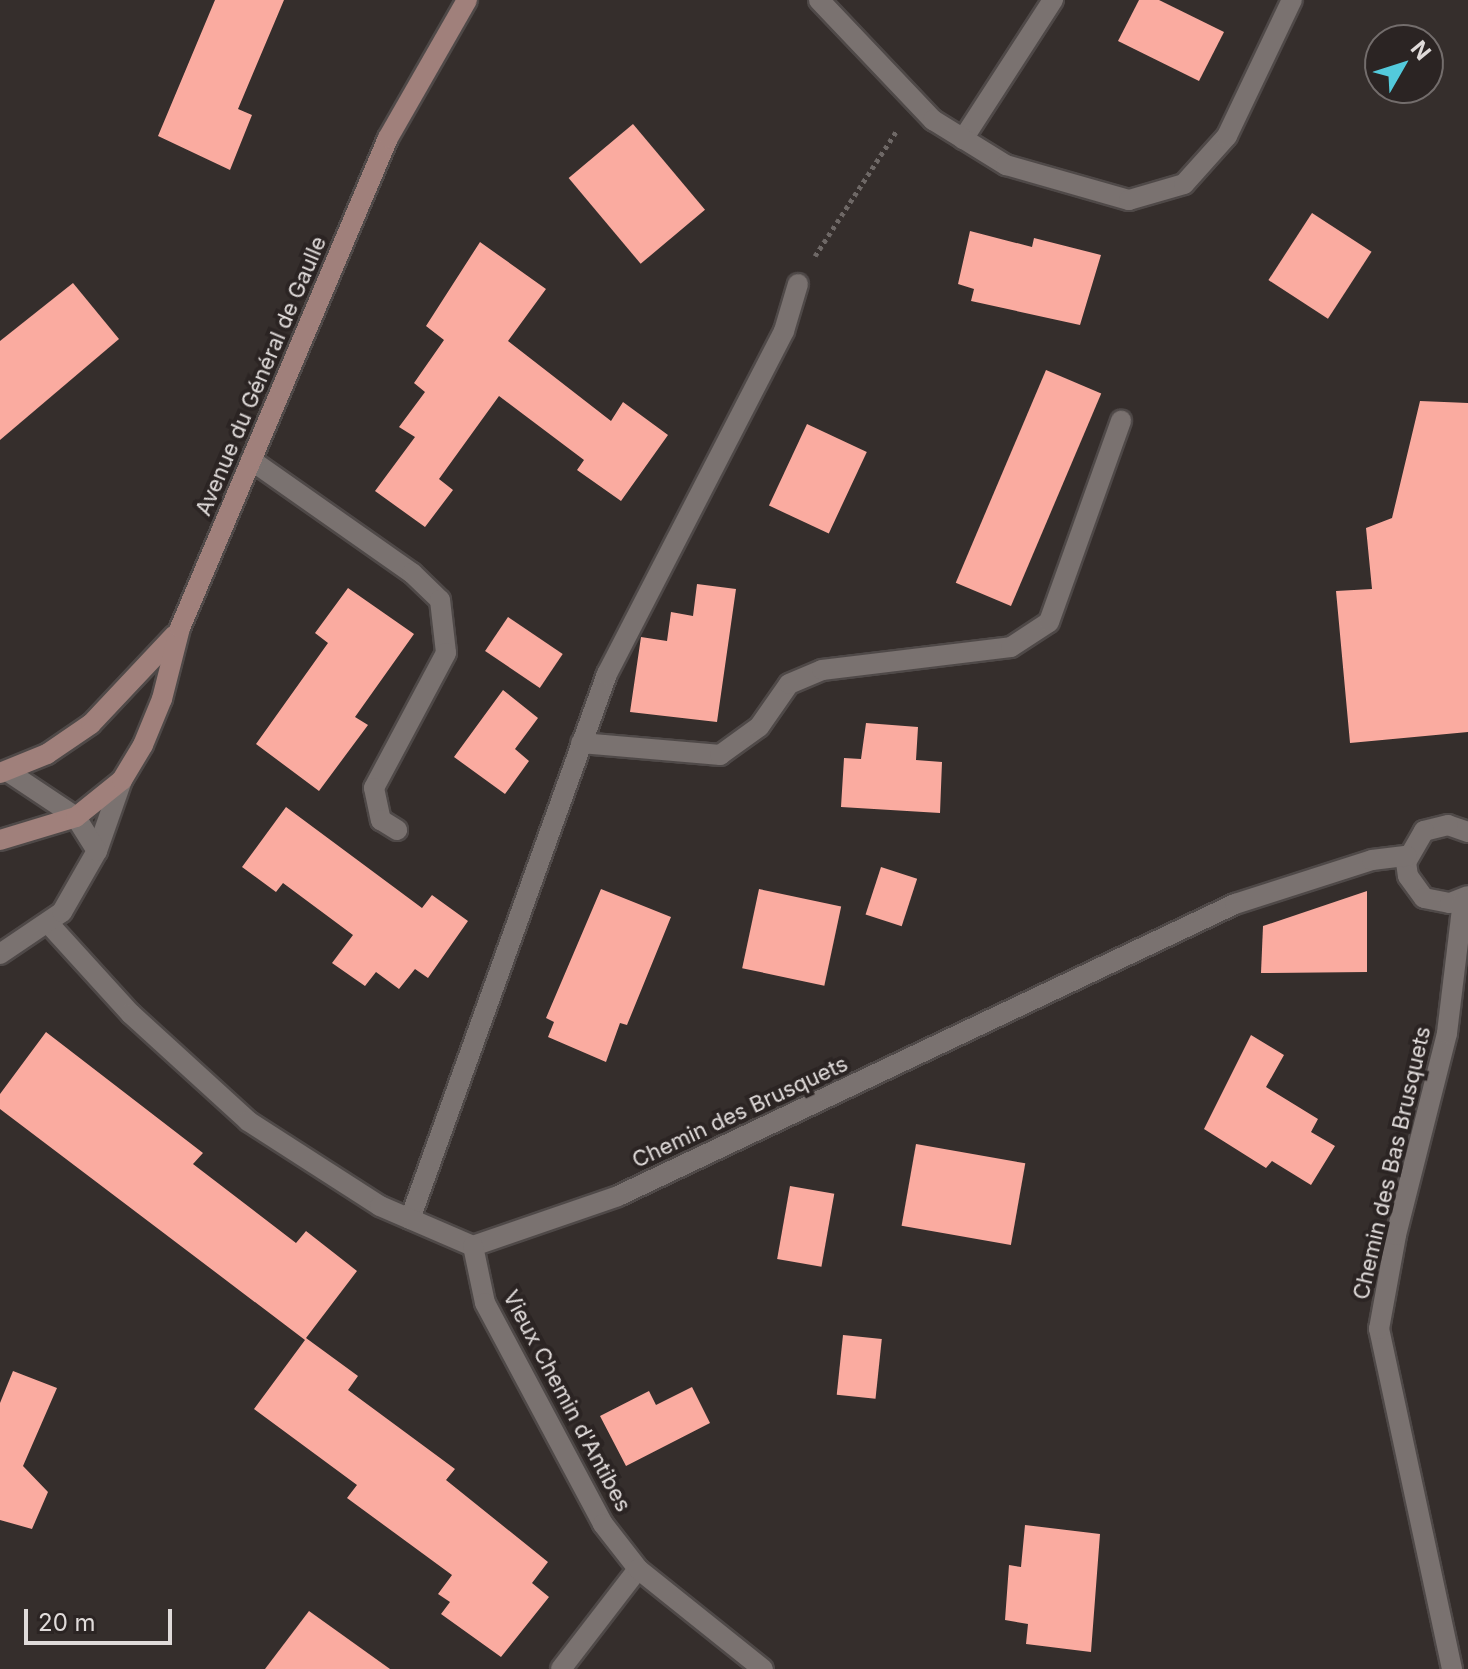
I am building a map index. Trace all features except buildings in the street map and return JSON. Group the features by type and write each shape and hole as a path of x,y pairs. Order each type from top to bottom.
{"main road":[{"name":"Avenue du Général de Gaulle","path":"0,840 76,817 122,780 162,699 180,628 388,138 467,0"},
{"path":"3,772 47,754 91,724 180,628"}],"street":[{"path":"819,0 918,105 963,139 1006,165 1129,200 1184,184 1227,136 1292,0"},
{"path":"963,139 1053,0"},
{"path":"410,1219 607,674 784,331 798,284"},
{"path":"581,743 720,755 759,727 789,684 822,670 1011,647 1049,622 1121,421"},
{"path":"251,460 412,573 440,600 446,653 374,788 381,820 397,830"},
{"path":"3,772 76,817 97,851"},
{"name":"Avenue du Général de Gaulle","path":"49,924 62,912 97,851 122,780"},
{"path":"1466,898 1450,903 1424,898 1408,876 1407,856 1415,839 1436,826 1468,832"},
{"name":"Chemin des Brusquets","path":"473,1246 618,1196 1235,904 1372,860 1407,856"},
{"name":"Chemin des Bas Brusquets","path":"1452,1669 1379,1329 1396,1235 1447,1033 1466,898"},
{"path":"0,954 49,924 131,1014 248,1121 380,1206 473,1246"},
{"name":"Vieux Chemin d'Antibes","path":"473,1246 485,1303 603,1524 638,1569 763,1669"},
{"path":"561,1669 638,1569"}],"path":[{"path":"798,284 876,156 918,105"}]}
